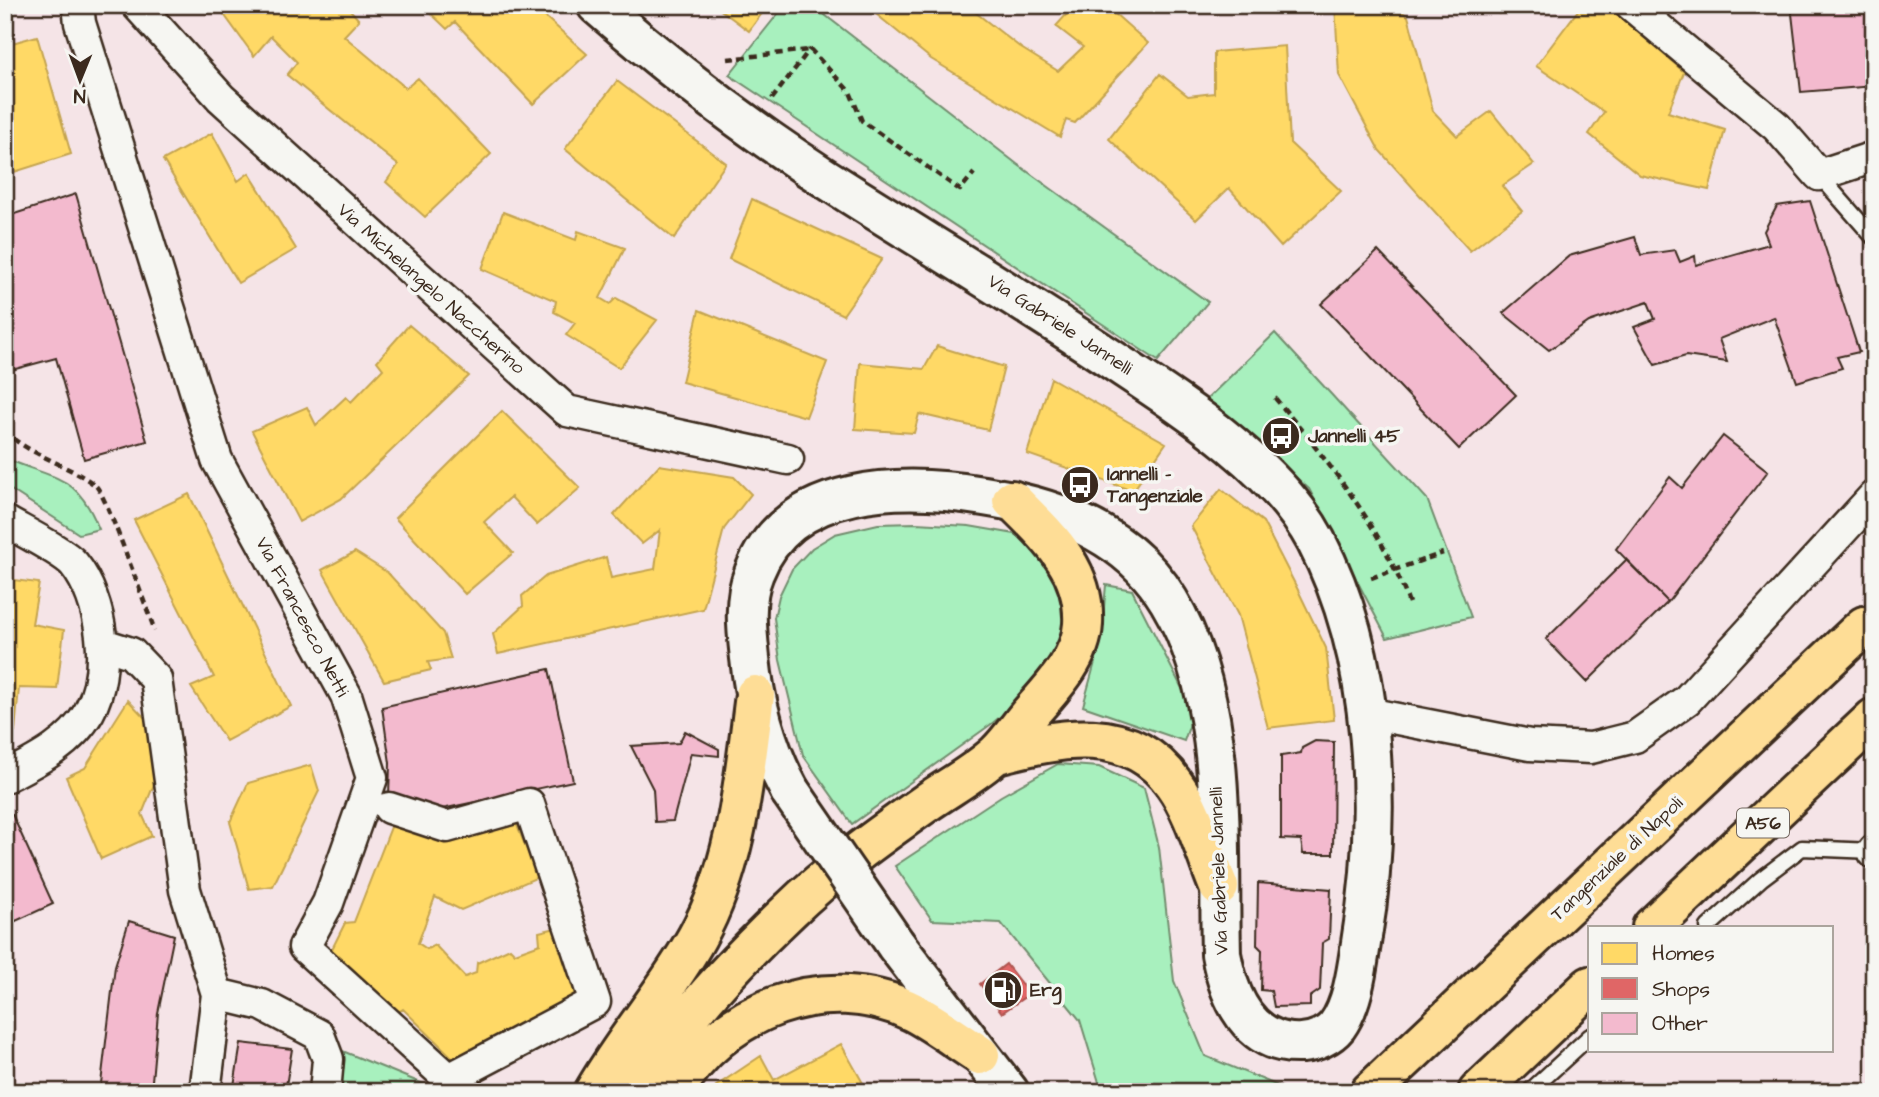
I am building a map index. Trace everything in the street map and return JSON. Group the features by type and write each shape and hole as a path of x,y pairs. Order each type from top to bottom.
{"highway":[{"path":"634,1092 688,1019 790,909 896,824 997,754 1057,682 1074,654 1083,626 1081,593 1072,566 1012,500"},
{"name":"Tangenziale di Napoli","path":"1370,1092 1864,626"},
{"path":"594,1092 678,969 716,895 736,824 755,695"},
{"name":"A56","path":"1653,926 1874,718"},
{"path":"997,754 1046,741 1080,737 1108,739 1137,751 1158,765 1174,784 1219,887"},
{"path":"1478,1092 1588,988"},
{"path":"674,1092 709,1046 751,1016 794,998 836,994 877,1001 912,1012 980,1055"}],"main road":[{"name":"Via Gabriele Jannelli","path":"597,5 672,71 749,129 1000,285 1176,402 1233,448 1274,486 1314,538 1334,581 1351,631 1367,713 1371,782 1364,924 1356,975 1345,1010 1336,1026 1309,1043 1289,1043 1266,1035 1247,1021 1234,1002 1226,981 1221,954 1214,761 1208,700 1198,666 1170,602 1132,555 1101,533 1067,516 1012,500 954,491 870,491 832,499 799,517 773,540 753,573 746,619 755,695 770,754 790,791 896,944 1009,1092"}],"street":[{"name":"Via Francesco Netti","path":"78,5 84,36 217,460 346,695 372,778 328,903 304,947 449,1079 595,1002 529,804 447,827 389,808"},
{"name":"Via Michelangelo Naccherino","path":"136,5 221,98 567,411 788,459"},
{"path":"1631,5 1777,127 1819,175 1874,157"},
{"path":"1367,713 1531,745 1591,748 1635,737 1687,700 1873,498"},
{"path":"5,521 73,563 95,608 103,644 100,674 89,711 65,741 39,760 5,777"},
{"path":"103,644 131,653 156,679 185,890 218,994 205,1092"},
{"path":"218,994 262,1005 319,1035 328,1059 325,1092"}],"lane":[{"path":"1819,175 1874,238"},
{"path":"1709,926 1761,879 1802,848 1873,851"},
{"path":"1529,1092 1588,1038"}],"path":[{"path":"749,129 810,50"},
{"path":"728,59 810,50"},
{"path":"810,50 850,92 862,121 960,190 974,173"},
{"path":"1275,398 1367,517 1396,569 1409,603"},
{"path":"1280,454 1302,431"},
{"path":"1367,579 1443,553"}],"green space":[{"path":"785,5 812,5 1017,164 1208,302 1158,361 729,75"},
{"path":"1275,333 1427,499 1471,617 1387,638 1309,489 1207,399"},
{"path":"5,458 73,488 82,497 99,529 79,534 5,486"},
{"path":"878,524 969,526 1015,534 1037,548 1067,601 1060,654 1016,704 852,824 803,755 780,660 774,618 779,596 792,569 812,548 835,534"},
{"path":"1106,585 1132,590 1194,712 1184,741 1083,706 1101,640"},
{"path":"1058,764 1099,767 1144,788 1159,847 1174,981 1205,1056 1293,1092 1102,1092 1080,1020 1001,923 932,920 895,866 1001,796"},
{"path":"340,1050 443,1092 337,1092"}],"building: Homes":[{"path":"231,5 346,5 359,20 344,36 406,88 418,78 491,154 425,217 386,182 398,165 287,75 297,62 271,36 254,56 223,13"},
{"path":"422,5 532,5 587,54 533,104 455,22 447,29"},
{"path":"714,5 768,5 749,31"},
{"path":"865,5 966,5 1021,48 1058,71 1083,47 1056,26 1075,5 1105,5 1148,43 1075,123 1066,120 1060,137 931,59"},
{"path":"1335,5 1391,5 1408,16 1433,111 1457,136 1491,111 1534,164 1502,186 1522,211 1470,251 1379,150 1339,75"},
{"path":"1485,5 1505,5 1499,14"},
{"path":"1582,5 1607,5 1684,72 1668,112 1725,130 1709,190 1640,175 1589,134 1604,112 1536,66"},
{"path":"37,36 71,154 5,175 5,45"},
{"path":"1285,46 1290,143 1341,191 1281,247 1229,188 1196,220 1109,139 1160,74 1188,96 1214,93 1214,52"},
{"path":"617,81 726,163 674,239 565,149"},
{"path":"212,133 238,181 249,173 296,249 238,283 163,160"},
{"path":"752,199 882,259 843,315 729,259"},
{"path":"503,212 576,240 578,231 625,248 600,298 610,304 616,298 657,320 619,368 566,335 575,323 554,312 556,301 482,269"},
{"path":"699,310 827,362 806,417 682,382"},
{"path":"409,325 469,376 341,499 299,522 252,431 307,407 316,425 346,397 351,402 383,369 377,361"},
{"path":"937,346 1004,367 988,430 919,414 914,433 855,429 860,363 924,369"},
{"path":"1051,378 1166,443 1133,491 1027,454"},
{"path":"502,411 580,488 537,525 511,497 484,522 513,553 465,594 395,518"},
{"path":"659,465 734,477 751,494 724,529 703,609 498,654 493,634 523,606 522,596 546,576 606,557 611,578 655,569 660,530 642,544 614,515"},
{"path":"1221,489 1263,522 1297,588 1326,648 1334,720 1268,728 1238,615 1191,526"},
{"path":"189,494 291,706 226,741 191,687 214,677 134,520"},
{"path":"355,552 388,573 443,633 451,659 428,662 431,670 384,681 322,570"},
{"path":"5,579 39,583 32,624 64,630 57,689 19,688 15,731 5,730"},
{"path":"128,700 147,720 159,772 142,814 152,836 101,859 66,777 85,768"},
{"path":"311,765 319,791 273,886 249,889 230,822 248,783"},
{"path":"514,818 538,877 461,910 435,897 418,943 427,949 435,945 465,977 476,973 477,963 510,948 515,953 540,944 539,932 556,928 581,997 456,1061 403,1009 391,1017 331,951 345,923 354,922 393,822"},
{"path":"841,1044 868,1092 719,1092 716,1086 761,1056 774,1080"}],"building: Shops":[{"path":"1006,964 1029,994 1002,1013 980,984"}],"building: Other":[{"path":"1791,5 1874,5 1874,86 1801,92"},
{"path":"76,194 147,441 84,459 56,358 8,371 5,356 5,217"},
{"path":"1810,201 1859,352 1837,357 1842,368 1797,382 1774,317 1719,339 1727,362 1686,356 1655,365 1634,327 1655,319 1648,302 1589,322 1549,350 1503,313 1569,256 1635,237 1641,255 1675,250 1680,262 1695,256 1696,265 1769,244 1764,231 1777,206"},
{"path":"1378,251 1516,395 1459,449 1321,304"},
{"path":"1723,436 1768,471 1668,602 1616,549 1670,477 1682,488"},
{"path":"1626,560 1668,602 1587,682 1546,639"},
{"path":"549,669 573,781 442,809 389,797 390,763 382,707"},
{"path":"685,731 719,749 719,756 691,753 673,821 655,822 653,789 631,746 679,743"},
{"path":"1315,741 1334,742 1333,854 1303,854 1301,840 1281,839 1281,756 1301,753 1302,748"},
{"path":"12,814 53,904 7,925 5,817"},
{"path":"1258,883 1331,889 1329,939 1322,943 1320,990 1310,997 1310,1006 1274,1007 1271,991 1261,990 1262,950 1257,945"},
{"path":"129,921 174,935 158,1013 151,1092 100,1092 115,966"},
{"path":"241,1043 292,1049 285,1092 233,1092"}],"place":[{"name":"Jannelli 45","path":"1281,436"},
{"name":"Iannelli - Tangenziale","path":"1080,485"},
{"name":"Erg","path":"1003,990"}]}
